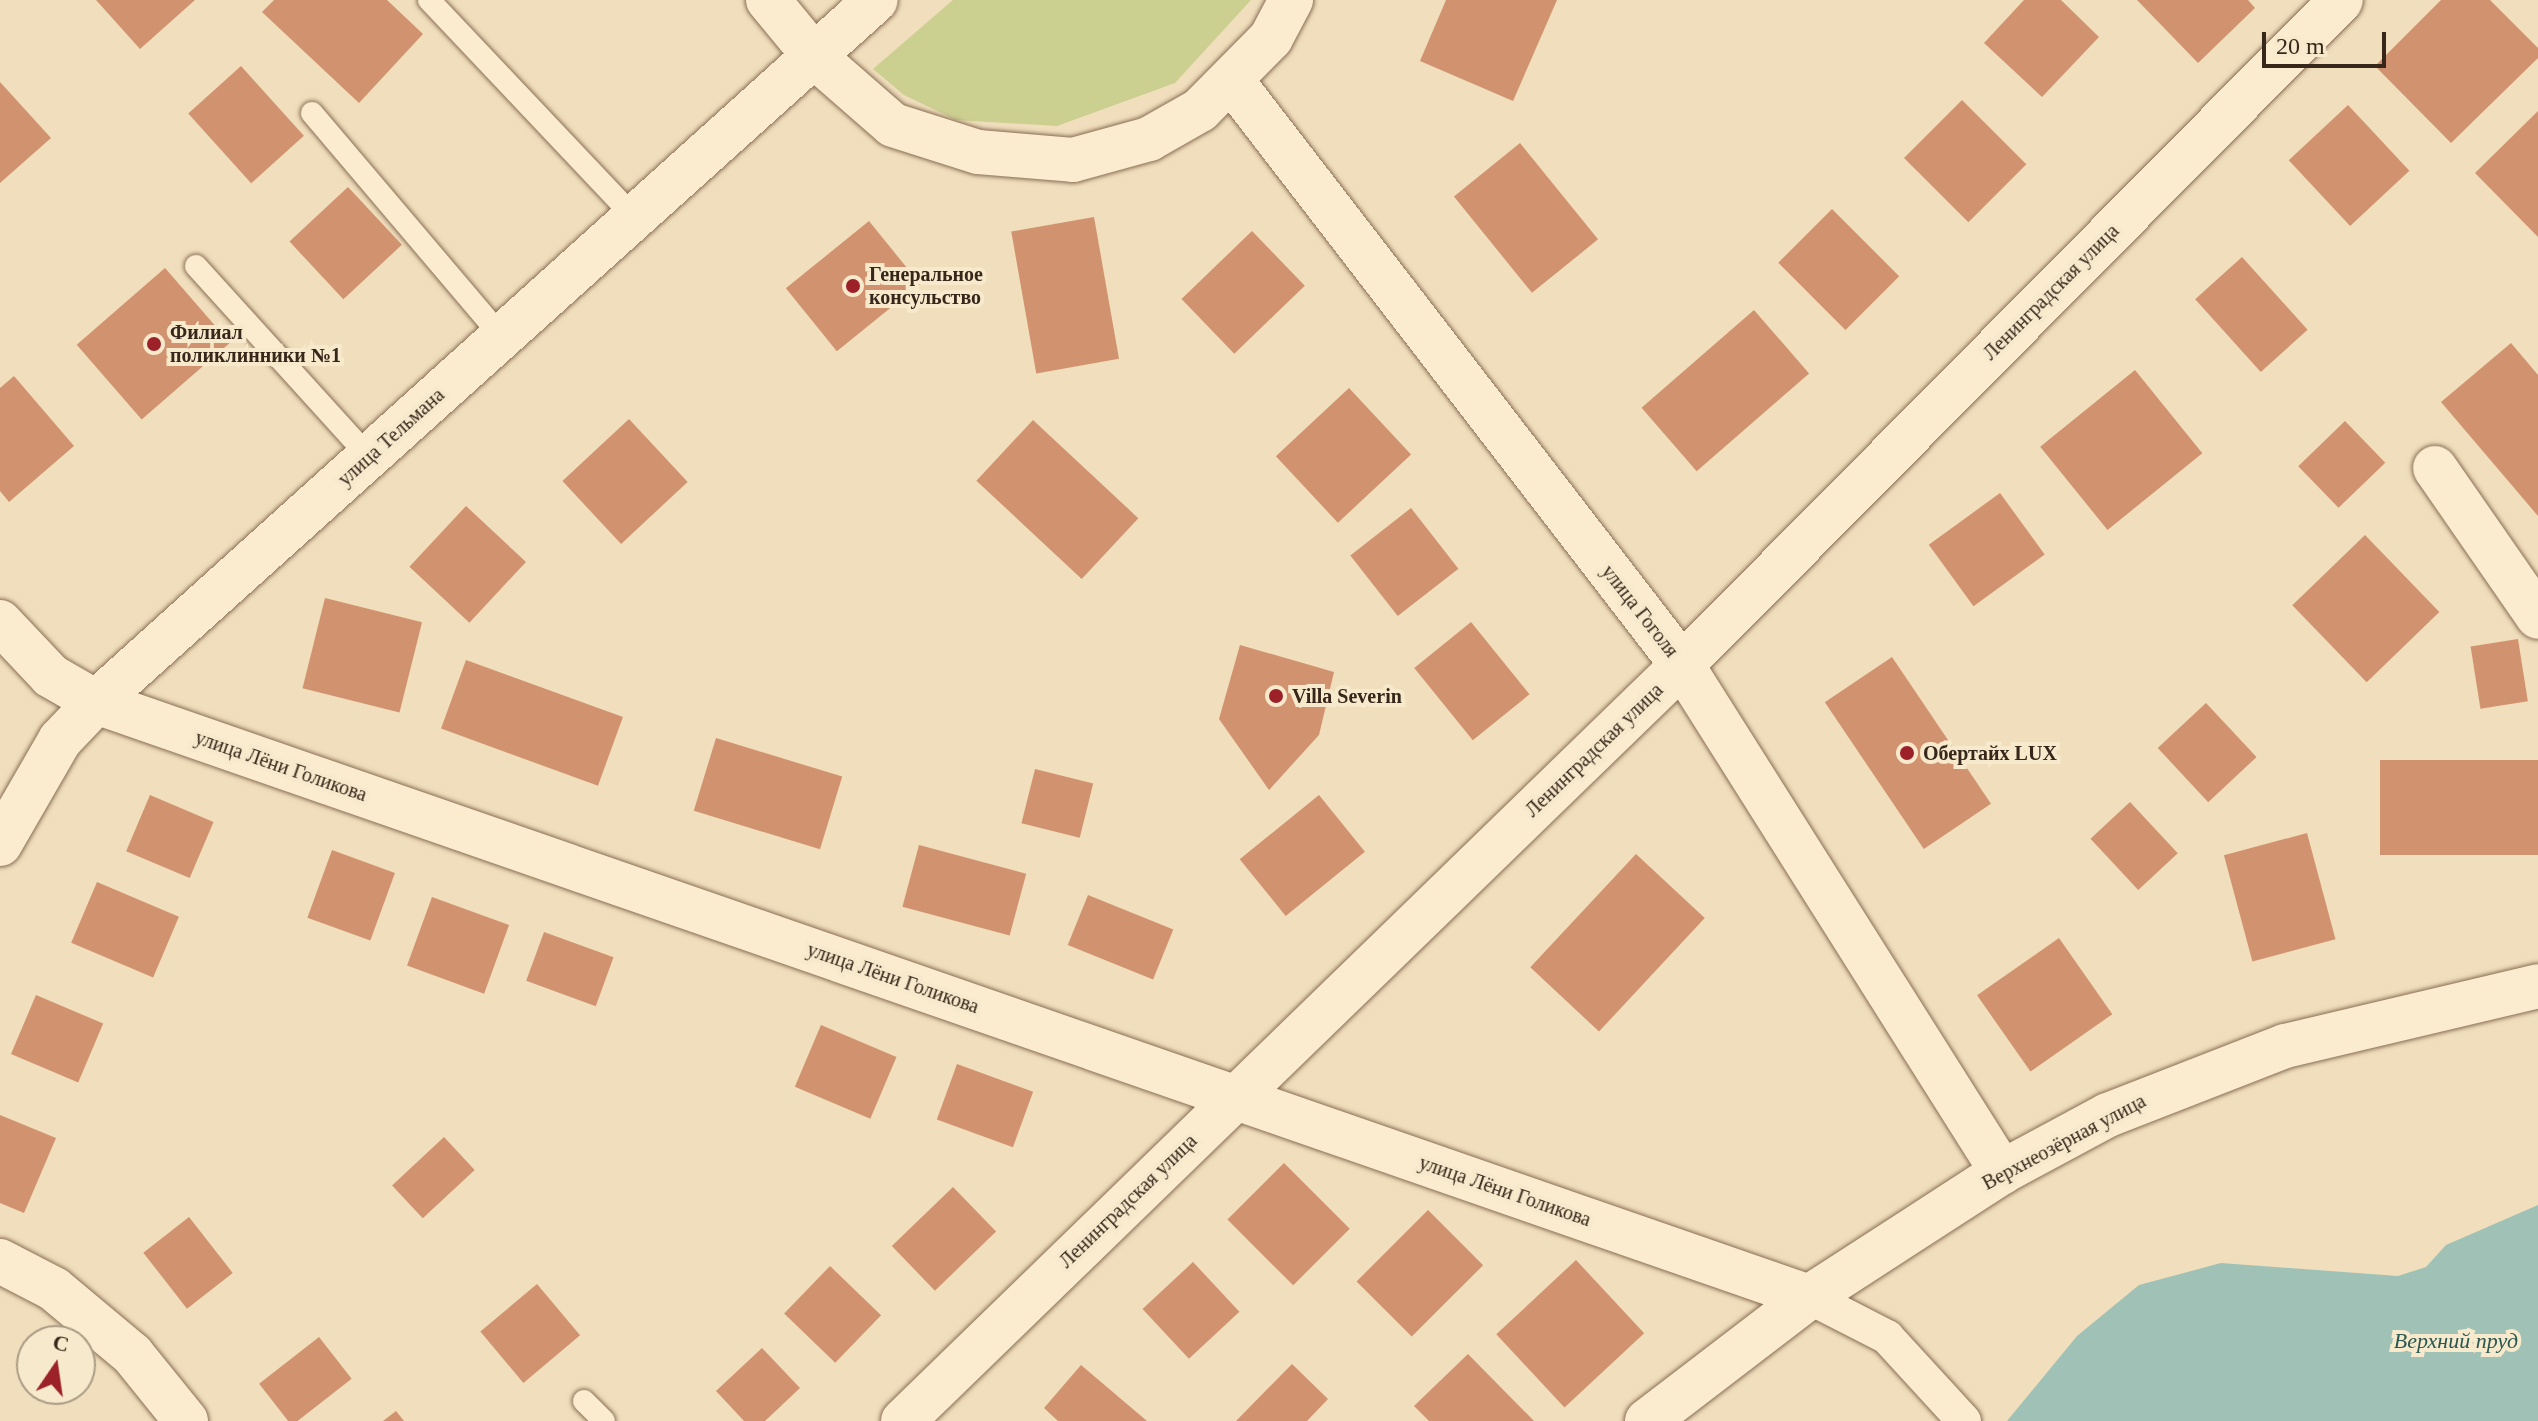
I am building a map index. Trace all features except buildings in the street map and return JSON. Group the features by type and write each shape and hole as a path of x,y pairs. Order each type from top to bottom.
{"street":[{"path":"768,0 815,57 893,125 1026,159 1073,160 1149,139 1232,81 1271,38 1291,0"},
{"name":"улица Тельмана","path":"0,844 60,740 96,702 876,0"},
{"name":"Ленинградская улица","path":"903,1421 1682,665 2341,0"},
{"name":"улица Гоголя","path":"1232,81 1682,665 2002,1172"},
{"path":"2435,468 2538,617"},
{"name":"улица Лёни Голикова","path":"0,622 51,676 96,702 1809,1297"},
{"name":"Верхнеозёрная улица","path":"1647,1421 1809,1297 2002,1172 2136,1102 2285,1046 2538,986"},
{"path":"0,1261 54,1289 132,1354 186,1421"},
{"path":"1809,1297 1887,1337 1953,1409"}],"lane":[{"path":"429,0 636,219"},
{"path":"312,113 503,338"},
{"path":"196,266 369,457"},
{"path":"584,1401 604,1421"}],"green space":[{"path":"953,0 1251,0 1175,83 1057,126 956,120 904,95 873,69"}],"water":[{"name":"Верхний пруд","path":"2538,1205 2538,1421 2007,1421 2077,1336 2139,1285 2221,1263 2398,1276 2426,1267 2446,1245"}],"place":[{"name":"Генеральное консульство","path":"853,286"},
{"name":"Филиал поликлинники №1","path":"154,344"},
{"name":"Villa Severin","path":"1276,696"},
{"name":"Обертайх LUX","path":"1907,753"}]}
